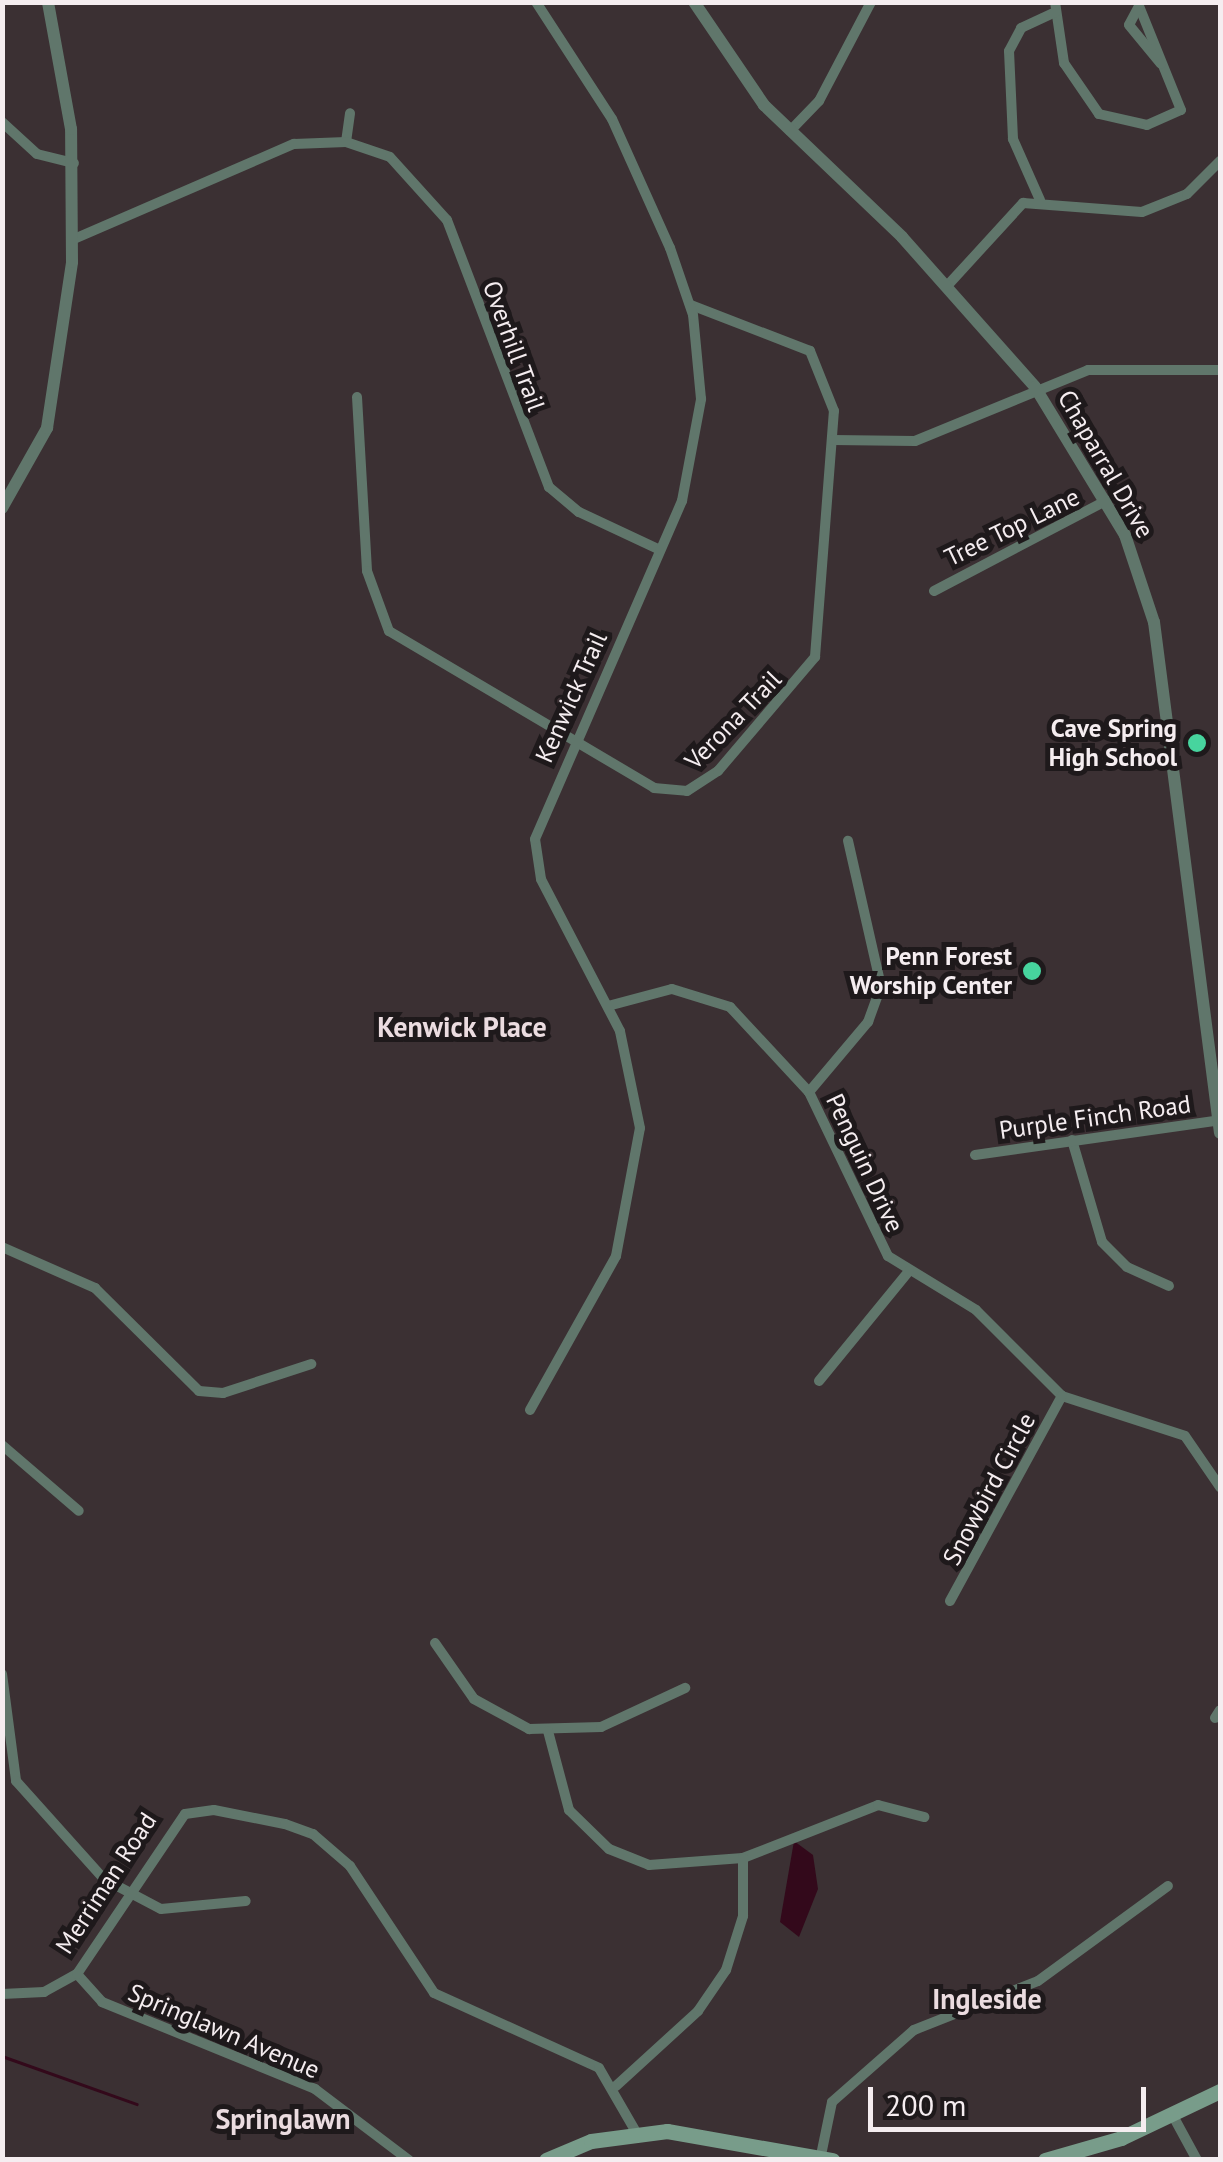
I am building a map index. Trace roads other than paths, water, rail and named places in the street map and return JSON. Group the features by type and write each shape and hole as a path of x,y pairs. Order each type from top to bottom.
{"main road":[{"path":"1044,2160 1172,2114 1220,2091"},
{"path":"546,2160 636,2132 832,2160"}],"street":[{"path":"2,508 47,428 74,239 74,163 48,2"},
{"name":"Kenwick Trail","path":"530,1410 606,1280 636,1167 634,1078 608,1006 535,853 543,808 660,550 700,422 690,305 612,118 536,2"},
{"name":"Chaparral Drive","path":"694,2 734,70 947,286 1035,386 1107,500 1154,622 1219,1124"},
{"path":"790,131 818,101 871,2"},
{"path":"1040,200 1013,139 1009,52 1022,28 1055,7 1064,63 1090,106 1130,125 1178,115 1180,98 1161,64 1128,25 1139,6 1146,11 1161,64"},
{"path":"74,239 274,150 346,142 350,114"},
{"path":"2,122 37,154 74,163"},
{"name":"Overhill Trail","path":"346,142 405,168 438,204 549,486 578,512 660,550"},
{"path":"947,286 1004,215 1040,200 1142,212 1187,194 1220,161"},
{"name":"Verona Trail","path":"356,397 367,571 381,618 411,651 654,788 687,792 783,701 818,645 833,440 830,380 810,351 690,305"},
{"path":"833,440 915,441 1035,386 1107,368 1220,370"},
{"name":"Tree Top Lane","path":"934,591 1107,500"},
{"path":"810,1092 868,1022 881,986 848,841"},
{"name":"Penguin Drive","path":"608,1006 656,990 717,1000 810,1092 871,1234 909,1270 976,1310 1062,1396 1172,1428 1220,1487"},
{"name":"Purple Finch Road","path":"975,1154 1219,1124"},
{"path":"1072,1140 1102,1242 1127,1268 1169,1286"},
{"path":"2,1246 95,1288 198,1391 223,1393 312,1364"},
{"path":"820,1380 909,1270"},
{"name":"Snowbird Circle","path":"950,1601 1062,1396"},
{"path":"2,1445 79,1511"},
{"path":"434,1643 487,1710 548,1732 601,1727 685,1688"},
{"path":"2,1674 22,1792 127,1897 178,1910 246,1901"},
{"path":"548,1732 561,1795 609,1848 665,1867 743,1858 862,1808 891,1804 924,1817"},
{"name":"Merriman Road","path":"2,1994 44,1992 78,1974 185,1814 214,1810 296,1827 350,1866 434,1993 588,2061 616,2086 636,2132"},
{"path":"616,2086 698,2011 726,1970 743,1916 743,1858"},
{"path":"820,2159 832,2102 914,2030 1038,1981 1168,1886"},
{"name":"Springlawn Avenue","path":"78,1974 102,2002 316,2089 410,2160"},
{"path":"1172,2114 1197,2160"}],"waterway":[{"path":"2,2056 137,2104"}],"place":[{"name":"Cave Spring High School","path":"1197,743"},
{"name":"Penn Forest Worship Center","path":"1032,971"}],"district":[{"name":"Kenwick Place","path":"462,1027"},
{"name":"Ingleside","path":"987,1999"},
{"name":"Springlawn","path":"283,2119"}]}
